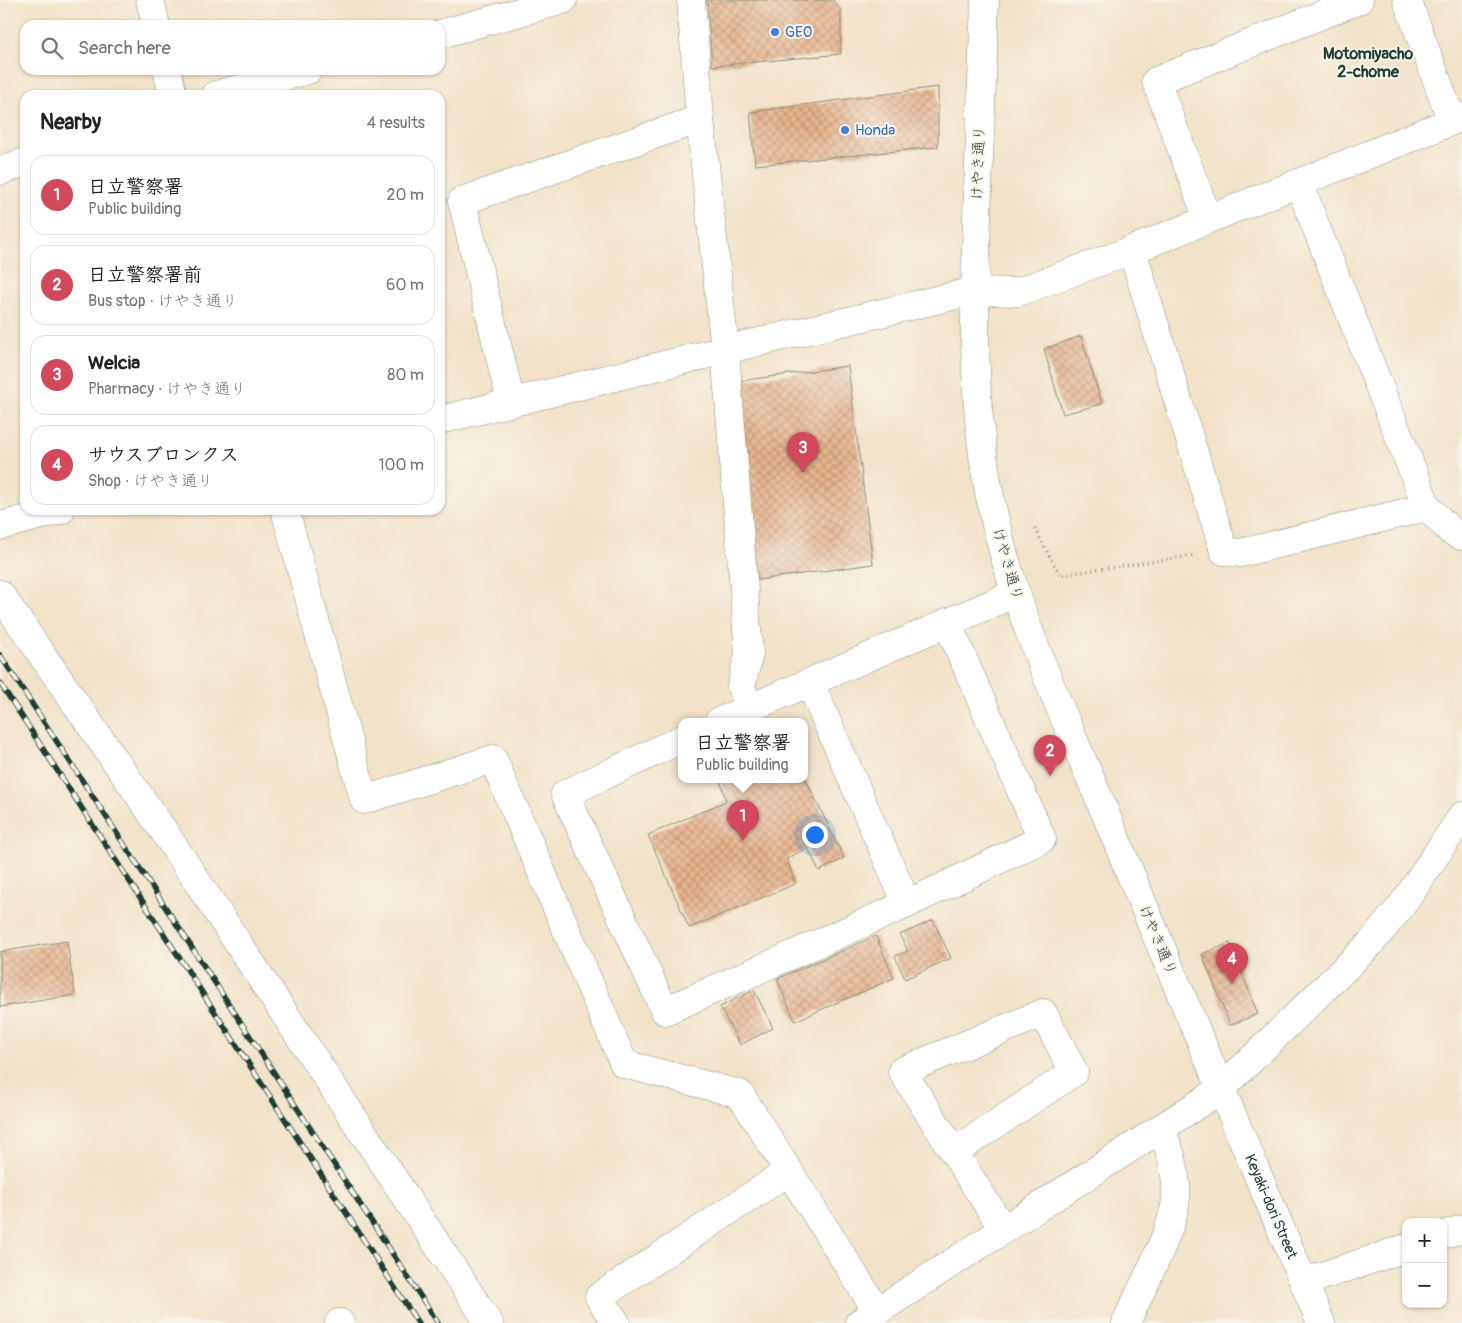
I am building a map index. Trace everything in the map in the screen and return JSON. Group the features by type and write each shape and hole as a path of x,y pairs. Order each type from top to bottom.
{"street":[{"path":"150,0 155,20"},
{"path":"445,33 563,0"},
{"path":"691,0 700,119 725,350 749,654 741,686 749,708"},
{"name":"けやき通り","path":"985,0 974,291 978,422 988,484 1014,594 1220,1090"},
{"path":"1208,220 1156,80 1359,0"},
{"path":"445,419 974,291 1018,292 1132,250 1457,119 1407,0"},
{"path":"168,75 172,90"},
{"path":"234,90 290,75"},
{"path":"511,402 462,201 700,119"},
{"path":"0,170 20,164"},
{"path":"1299,184 1427,507 1451,531 1462,536"},
{"path":"1132,250 1224,551 1241,553 1427,507"},
{"path":"0,526 42,515"},
{"path":"286,515 364,800 493,759 624,1064 740,1094 788,1172 868,1317 1003,1228 1220,1090 1370,944 1403,904 1462,816"},
{"path":"727,718 1014,594"},
{"path":"2,603 163,830 489,1323"},
{"path":"678,741 565,794 665,1011 908,904 1042,839 946,622"},
{"path":"810,683 908,904"},
{"path":"954,1152 1074,1072 1043,1013 902,1072 1003,1228"},
{"name":"Keyaki-dori Street","path":"1220,1090 1321,1323"},
{"path":"1126,1323 1169,1226 1176,1199 1175,1170 1171,1152 1161,1129"},
{"path":"616,1323 599,1297 788,1172"},
{"path":"1447,1234 1462,1229"},
{"path":"1304,1282 1402,1249"}],"path":[{"path":"1035,529 1060,576 1224,551"}],"building":[{"name":"GEO","path":"707,0 833,0 841,10 841,54 712,66"},
{"name":"Honda","path":"938,87 938,147 755,165 750,112"},
{"path":"1081,336 1102,404 1063,414 1044,349"},
{"path":"848,366 873,564 758,580 732,382"},
{"path":"721,783 807,783 844,858 819,871 808,848 787,858 795,884 689,928 648,835 726,801"},
{"path":"933,920 951,958 905,979 895,956 908,951 900,935"},
{"path":"876,936 894,978 795,1021 777,979"},
{"path":"67,941 75,995 0,1007 0,952"},
{"path":"1230,943 1258,1014 1230,1025 1202,954"},
{"path":"754,990 773,1028 740,1045 720,1007"}],"railway":[{"path":"0,655 438,1323"},
{"path":"0,683 418,1323"}],"place":[{"name":"GEO","path":"775,32"},
{"name":"Honda","path":"845,130"},
{"name":"Welcia","path":"803,473"},
{"name":"日立警察署前","path":"1050,776"},
{"name":"日立警察署","path":"743,841"},
{"name":"サウスブロンクス","path":"1232,984"}],"district":[{"name":"Motomiyacho 2-chome","path":"1368,62"}]}
